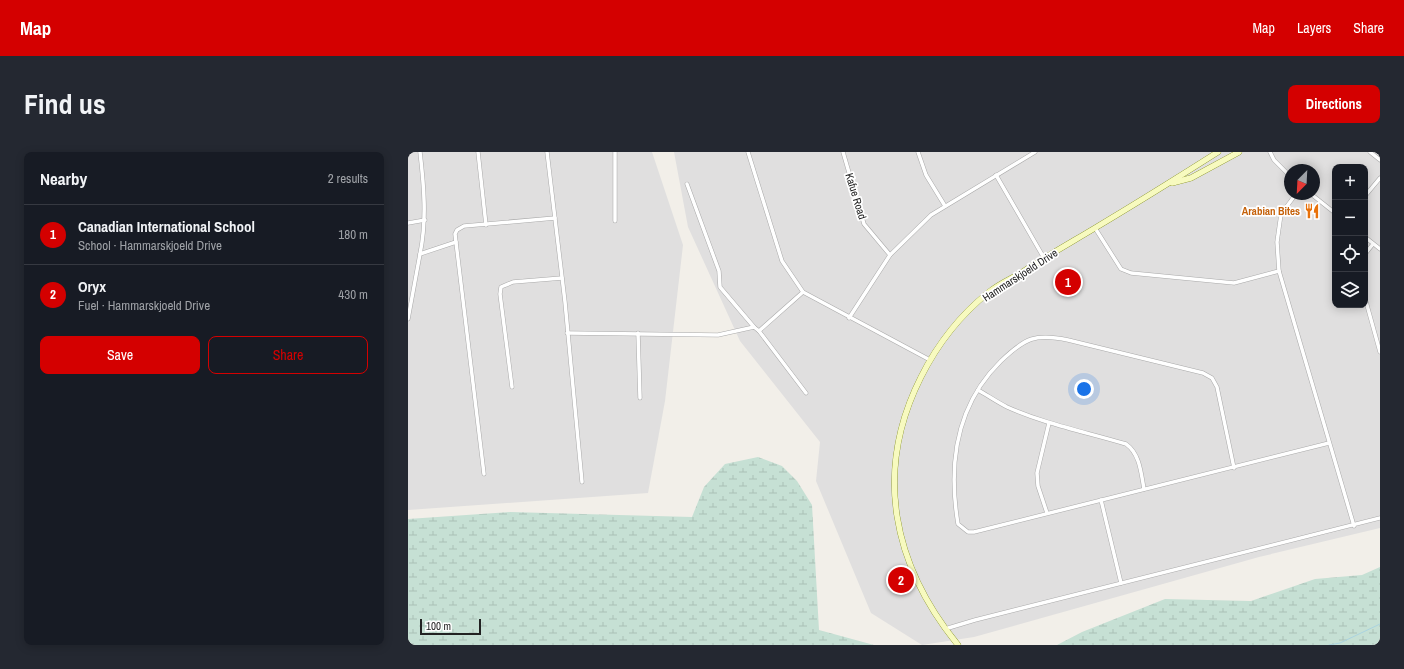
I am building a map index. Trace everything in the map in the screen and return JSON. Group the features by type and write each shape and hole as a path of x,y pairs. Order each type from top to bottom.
{"main road":[{"name":"Hammarskjoeld Drive","path":"958,645 945,629 920,587 912,569 896,517 894,486 897,443 902,422 913,393 930,360 950,330 966,312 990,291 1218,152"},
{"name":"Hammarskjoeld Drive","path":"1164,186 1191,178 1239,152"},
{"path":"1212,156 1213,161 1218,164"}],"street":[{"path":"408,318 424,235 425,220 420,152"},
{"path":"478,152 486,225"},
{"path":"547,152 562,278 582,482"},
{"path":"615,152 615,221"},
{"path":"748,152 782,261 803,292 849,318 930,360"},
{"name":"Kafue Road","path":"843,152 864,224 890,255"},
{"path":"918,152 926,175 945,206"},
{"path":"849,318 890,255 931,215 1035,152"},
{"path":"1270,152 1274,160 1284,170"},
{"path":"1370,152 1380,160"},
{"path":"996,175 1044,258"},
{"path":"1368,192 1380,178"},
{"path":"686,184 719,271 719,283 737,309 759,331 806,393"},
{"path":"1292,200 1281,214 1277,242 1279,271 1328,443 1354,526"},
{"path":"1319,200 1332,211"},
{"path":"484,474 455,234 460,228 555,218"},
{"path":"408,223 425,220"},
{"path":"1095,228 1121,269 1131,273 1234,283 1279,271"},
{"path":"1368,240 1380,249"},
{"path":"420,254 456,242"},
{"path":"1368,250 1373,244"},
{"path":"512,387 500,294 501,287 514,282 562,278"},
{"path":"408,292 413,291"},
{"path":"759,331 803,292"},
{"path":"1368,308 1380,351"},
{"path":"567,333 583,335 638,333 718,335 754,327"},
{"path":"638,333 640,398"},
{"path":"1234,468 1217,387 1212,378 1203,373 1051,336 1037,336 1026,340 1012,350 997,365 978,390 962,422 955,457 953,480 958,524 962,529 968,532 974,532 1234,468 1328,443"},
{"path":"978,390 1006,406 1049,423 1126,444 1133,449 1137,457 1144,489"},
{"path":"1047,513 1038,486 1037,473 1049,423"},
{"path":"1101,500 1121,583"},
{"path":"945,629 1121,583 1354,526 1380,518"}],"shaded area":[{"path":"408,152 652,152 683,245 665,401 648,493 408,510"},
{"path":"674,152 1380,152 1380,528 1259,557 974,637 922,645 871,613 816,481 820,442 740,341 688,227"}],"green space":[{"path":"758,457 782,466 797,481 812,505 819,630 874,645 408,645 408,519 510,512 692,517 704,487 725,464"},
{"path":"1380,567 1380,645 1057,645 1082,632 1165,599 1251,601 1315,579 1362,575"}],"waterway":[{"path":"1329,645 1340,643 1380,624"}],"place":[{"name":"Arabian Bites","path":"1312,211"},
{"name":"Canadian International School","path":"1068,282"},
{"name":"Oryx","path":"901,580"}]}
